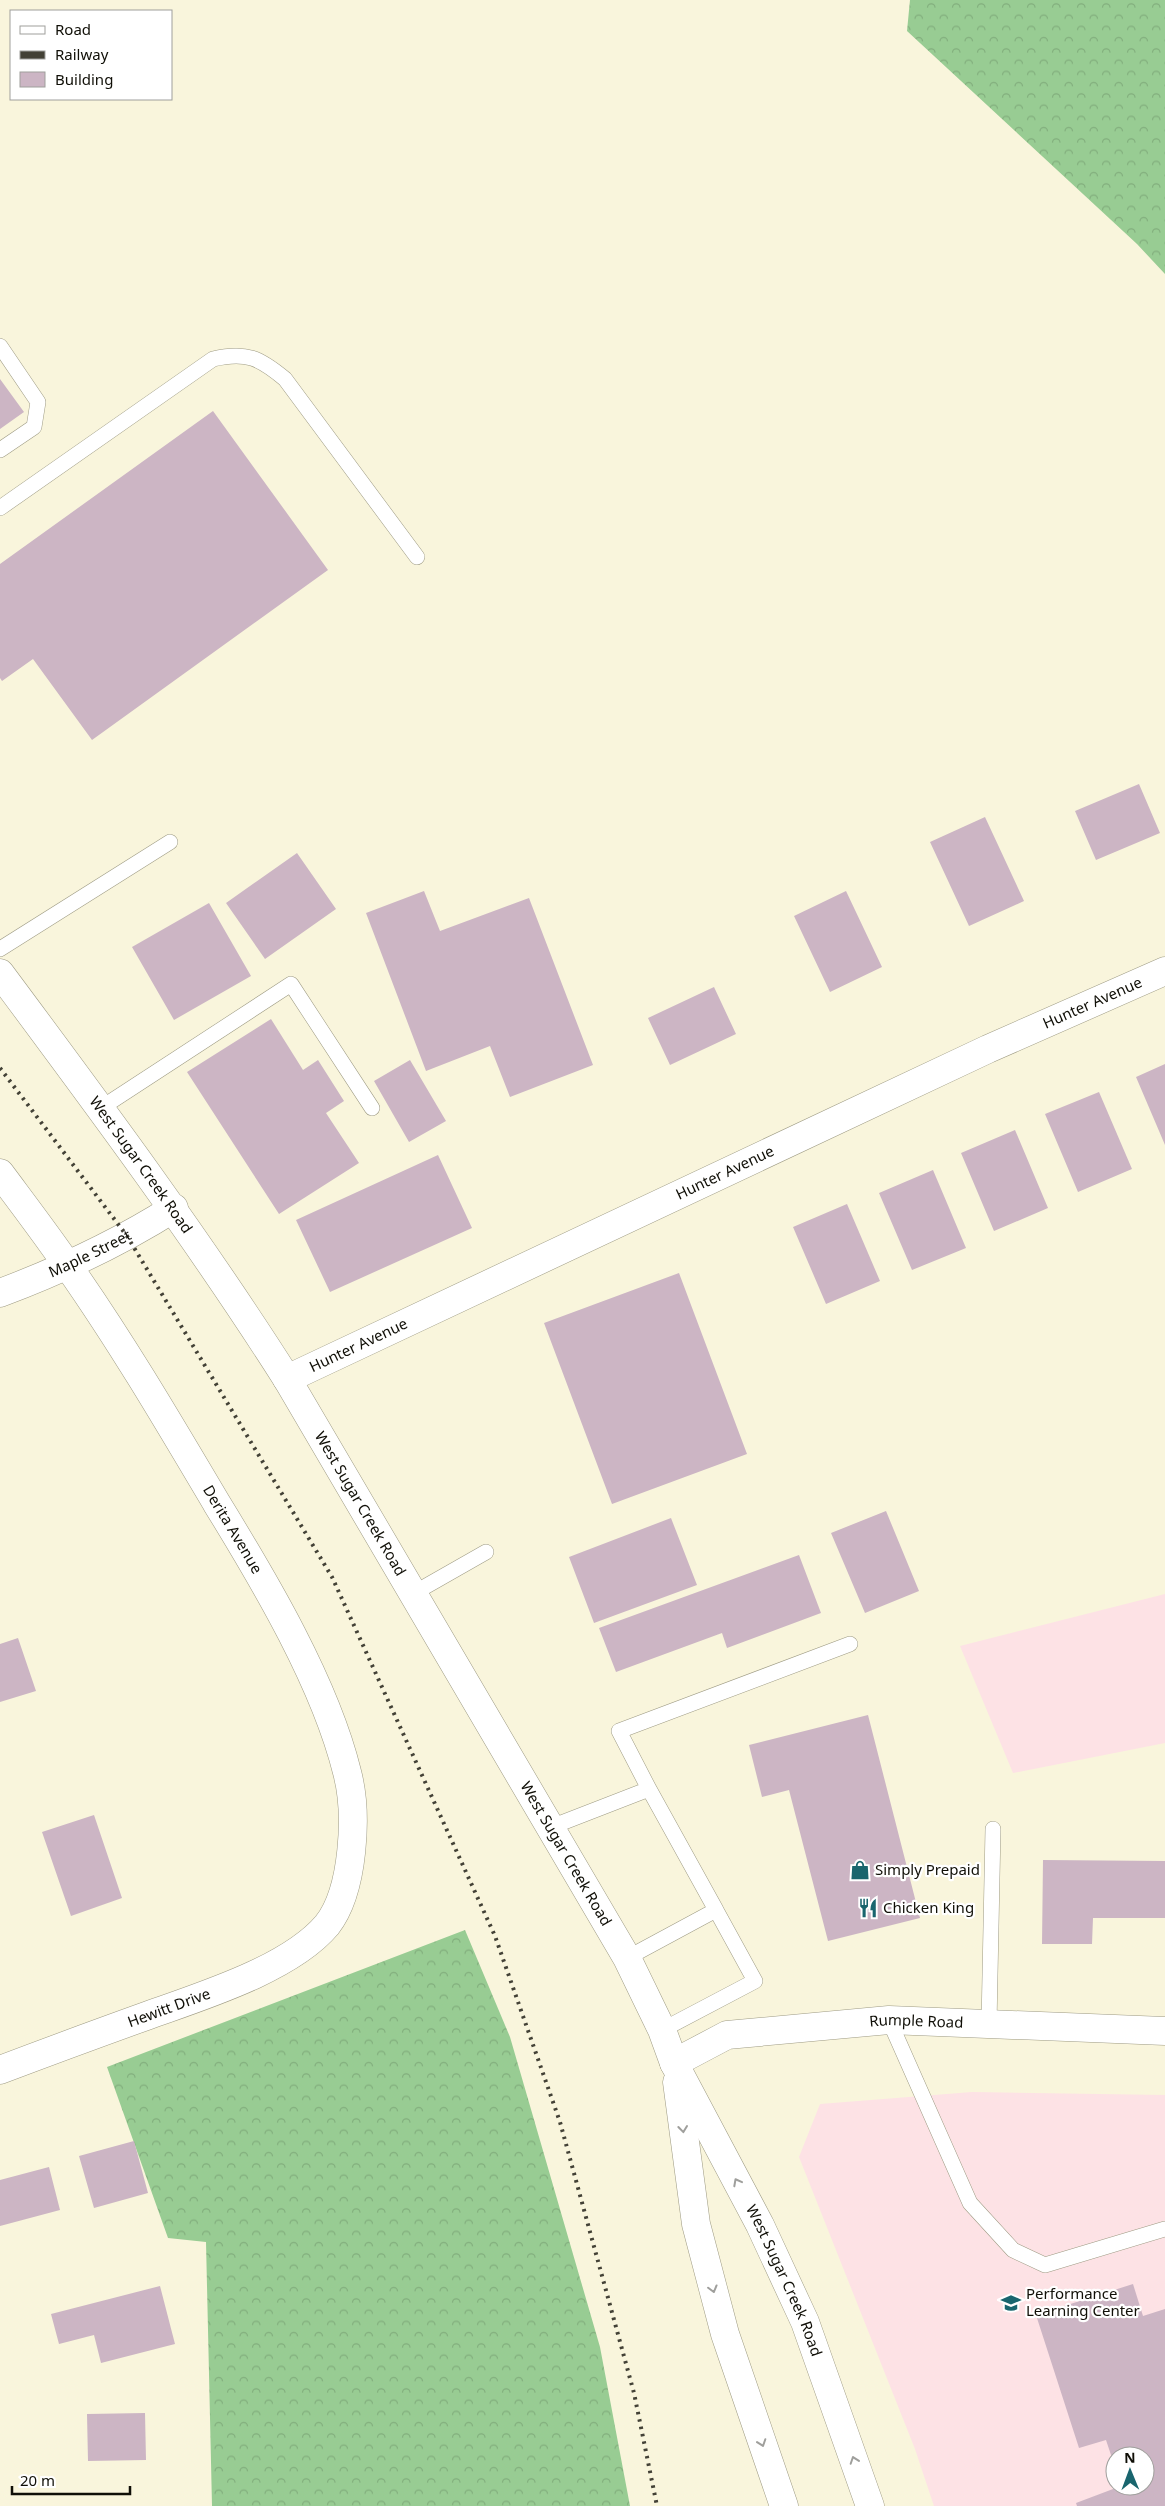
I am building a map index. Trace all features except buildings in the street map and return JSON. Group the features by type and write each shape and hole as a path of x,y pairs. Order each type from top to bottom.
{"street":[{"name":"Hunter Avenue","path":"287,1379 988,1049 1165,971"},
{"name":"West Sugar Creek Road","path":"0,973 174,1208 287,1379 627,1958 662,2030 674,2063 760,2226 804,2322 870,2506"},
{"name":"Derita Avenue","path":"0,1172 68,1265 153,1397 241,1543 309,1672 334,1731 348,1774 353,1823 343,1892 327,1925"},
{"name":"Maple Street","path":"0,1293 68,1265 128,1236 174,1208"},
{"name":"Hewitt Drive","path":"0,2070 209,1993 256,1973 298,1950 327,1925"},
{"name":"Rumple Road","path":"674,2063 726,2035 889,2020 1165,2031"},
{"name":"West Sugar Creek Road","path":"674,2063 696,2224 725,2334 784,2504"}],"lane":[{"path":"0,346 38,402 34,427 0,450"},
{"path":"0,508 213,359 231,354 247,356 266,363 285,379 417,557"},
{"path":"0,949 170,842"},
{"path":"100,1108 292,984 372,1108"},
{"path":"414,1593 486,1552"},
{"path":"662,2030 755,1981 619,1731 850,1644"},
{"path":"551,1827 649,1789"},
{"path":"989,2024 993,1829"},
{"path":"627,1958 716,1910"},
{"path":"889,2020 970,2204 1014,2250 1045,2265 1165,2229"}],"shaded area":[{"path":"1165,1594 1165,1743 1013,1773 960,1646"},
{"name":"Performance Learning Center","path":"972,2092 1165,2095 1165,2506 934,2506 915,2449 799,2157 820,2104"}],"green space":[{"path":"910,0 1165,0 1165,274 1137,244 907,31"},
{"path":"465,1930 510,2037 600,2347 630,2506 212,2506 206,2242 168,2238 107,2067"}],"railway":[{"path":"0,1068 127,1236 332,1577 495,1936 560,2122 634,2393 657,2506"}],"place":[{"name":"Simply Prepaid","path":"860,1870"},
{"name":"Chicken King","path":"868,1908"},
{"name":"Performance Learning Center","path":"1011,2303"}]}
